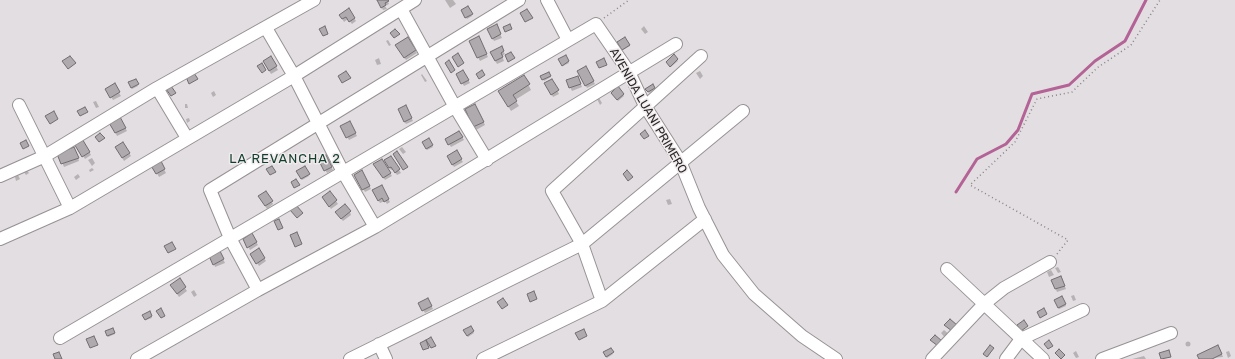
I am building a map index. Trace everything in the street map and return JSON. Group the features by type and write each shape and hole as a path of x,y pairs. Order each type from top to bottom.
{"street":[{"path":"0,176 45,156 157,88 314,0"},
{"path":"0,239 70,208 294,76 415,0"},
{"path":"258,290 230,238 210,190 519,0"},
{"path":"547,0 568,40"},
{"path":"401,9 455,107 487,160"},
{"path":"60,338 596,24"},
{"name":"AVENIDA LUANI PRIMERO","path":"596,24 629,72 645,106 680,161 705,219 723,255 754,294 802,336 836,359"},
{"path":"266,28 294,76 317,124 343,172 375,227"},
{"path":"137,359 258,290 375,227 676,44"},
{"path":"602,301 582,244 552,191 701,56"},
{"path":"157,88 187,138"},
{"path":"19,105 70,208"},
{"path":"350,359 582,244 680,161 743,111"},
{"path":"484,359 602,301 705,219"},
{"path":"932,359 984,304 1004,288 1050,262"},
{"path":"947,269 1043,359"},
{"path":"1006,359 1021,339 1083,310"},
{"path":"1102,359 1171,333"},
{"path":"379,344 386,359"}],"path":[{"path":"596,24 629,0"},
{"path":"1050,262 1068,240 970,185 1015,142 1037,99 1072,92 1097,68 1131,45 1160,0"}],"building":[{"path":"377,0 388,0 389,1 381,8"},
{"path":"468,6 473,14 465,18 461,10"},
{"path":"349,8 355,18 349,22 346,17 342,19 339,15"},
{"path":"527,9 533,18 525,22 520,13"},
{"path":"497,24 501,34 492,39 487,29"},
{"path":"510,24 512,29 505,32 503,27"},
{"path":"325,26 328,34 323,36 319,29"},
{"path":"395,29 400,34 394,38 390,33"},
{"path":"479,36 487,54 477,58 469,41"},
{"path":"408,37 416,50 404,58 395,45"},
{"path":"625,37 630,45 622,50 617,42"},
{"path":"502,46 504,51 501,53 503,57 495,61 490,52"},
{"path":"511,52 515,58 508,62 505,55"},
{"path":"458,53 464,63 458,67 452,57"},
{"path":"674,54 678,59 670,67 666,62"},
{"path":"566,55 569,61 562,66 558,59"},
{"path":"70,56 76,63 68,69 62,61"},
{"path":"271,56 277,66 269,71 263,61"},
{"path":"604,58 607,65 599,68 596,62"},
{"path":"449,60 455,70 451,73 445,63"},
{"path":"262,63 266,70 262,73 257,66"},
{"path":"586,66 594,81 585,86 577,71"},
{"path":"463,70 469,80 461,84 456,74"},
{"path":"482,70 485,75 479,79 476,74"},
{"path":"346,71 351,78 342,83 338,76"},
{"path":"549,72 551,76 542,80 540,76"},
{"path":"194,73 198,79 189,84 186,77"},
{"path":"524,75 530,84 513,95 517,101 508,107 498,91"},
{"path":"578,76 581,84 569,88 566,80"},
{"path":"136,79 139,84 131,88 128,82"},
{"path":"552,79 559,90 551,95 544,83"},
{"path":"115,83 120,92 110,98 105,89"},
{"path":"653,84 655,88 648,92 645,89"},
{"path":"171,86 176,93 171,96 166,89"},
{"path":"618,86 624,94 617,100 611,93"},
{"path":"475,104 484,122 473,127 465,109"},
{"path":"406,105 412,118 404,122 398,109"},
{"path":"85,107 88,112 80,116 77,111"},
{"path":"54,111 58,119 50,124 45,116"},
{"path":"119,115 126,128 115,133 108,121"},
{"path":"350,121 356,133 346,138 340,126"},
{"path":"645,130 649,136 644,139 640,134"},
{"path":"459,131 463,137 448,145 445,139"},
{"path":"100,133 105,138 99,142 95,137"},
{"path":"81,137 90,152 82,157 73,142"},
{"path":"429,138 433,145 426,149 422,142"},
{"path":"26,140 29,146 23,149 20,143"},
{"path":"123,142 130,153 122,158 115,147"},
{"path":"74,147 79,158 61,164 57,154"},
{"path":"457,150 462,159 452,165 447,156"},
{"path":"397,151 408,167 403,170 393,154"},
{"path":"326,155 332,167 324,171 318,159"},
{"path":"391,156 400,169 395,173 391,167 389,168 384,160"},
{"path":"160,159 165,169 156,174 150,164"},
{"path":"382,159 391,173 383,178 373,164"},
{"path":"272,166 276,172 270,175 266,169"},
{"path":"305,166 310,174 301,179 296,171"},
{"path":"362,170 370,186 362,190 354,175"},
{"path":"627,170 633,177 628,181 623,174"},
{"path":"296,179 300,185 294,188 291,182"},
{"path":"382,185 389,199 384,202 382,198 378,201 372,190"},
{"path":"266,191 273,201 265,206 258,196"},
{"path":"330,191 337,200 329,207 322,197"},
{"path":"345,204 351,211 341,219 335,212"},
{"path":"296,205 303,213 297,218 290,210"},
{"path":"279,219 283,228 278,230 274,221"},
{"path":"297,232 302,244 295,247 290,235"},
{"path":"252,233 257,242 247,248 243,239"},
{"path":"172,242 176,249 168,253 164,246"},
{"path":"259,248 265,258 256,264 250,254"},
{"path":"220,251 224,259 213,265 209,256"},
{"path":"1061,276 1065,286 1055,289 1051,280"},
{"path":"180,278 186,287 177,294 170,285"},
{"path":"534,291 537,299 530,302 527,294"},
{"path":"1062,296 1066,304 1058,308 1054,300"},
{"path":"428,298 432,306 422,311 418,303"},
{"path":"503,298 508,305 502,309 497,302"},
{"path":"161,308 165,316 161,318 156,311"},
{"path":"1044,308 1047,314 1040,318 1037,312"},
{"path":"150,311 152,316 145,320 142,315"},
{"path":"950,319 957,325 952,331 944,325"},
{"path":"1024,320 1028,326 1021,331 1017,325"},
{"path":"471,326 474,331 467,336 463,330"},
{"path":"113,328 115,333 107,336 105,331"},
{"path":"584,329 587,336 579,340 575,333"},
{"path":"935,335 942,341 938,346 930,340"},
{"path":"94,336 98,345 90,348 86,339"},
{"path":"431,337 436,346 431,348 426,340"},
{"path":"426,340 429,348 423,350 420,343"},
{"path":"1049,340 1053,346 1048,349 1044,344"},
{"path":"990,345 994,348 987,357 983,354"},
{"path":"1218,345 1222,354 1212,359 1199,359 1197,355"},
{"path":"611,348 614,352 606,357 603,352"},
{"path":"1059,349 1065,355 1061,359 1055,353"},
{"path":"1169,350 1171,357 1161,359 1159,353"},
{"path":"59,352 62,359 55,359 53,354"}],"waterway":[{"path":"956,192 977,159 1006,144 1018,130 1032,94 1069,85 1095,61 1125,41 1146,0"}],"district":[{"name":"LA REVANCHA 2","path":"285,159"}]}
